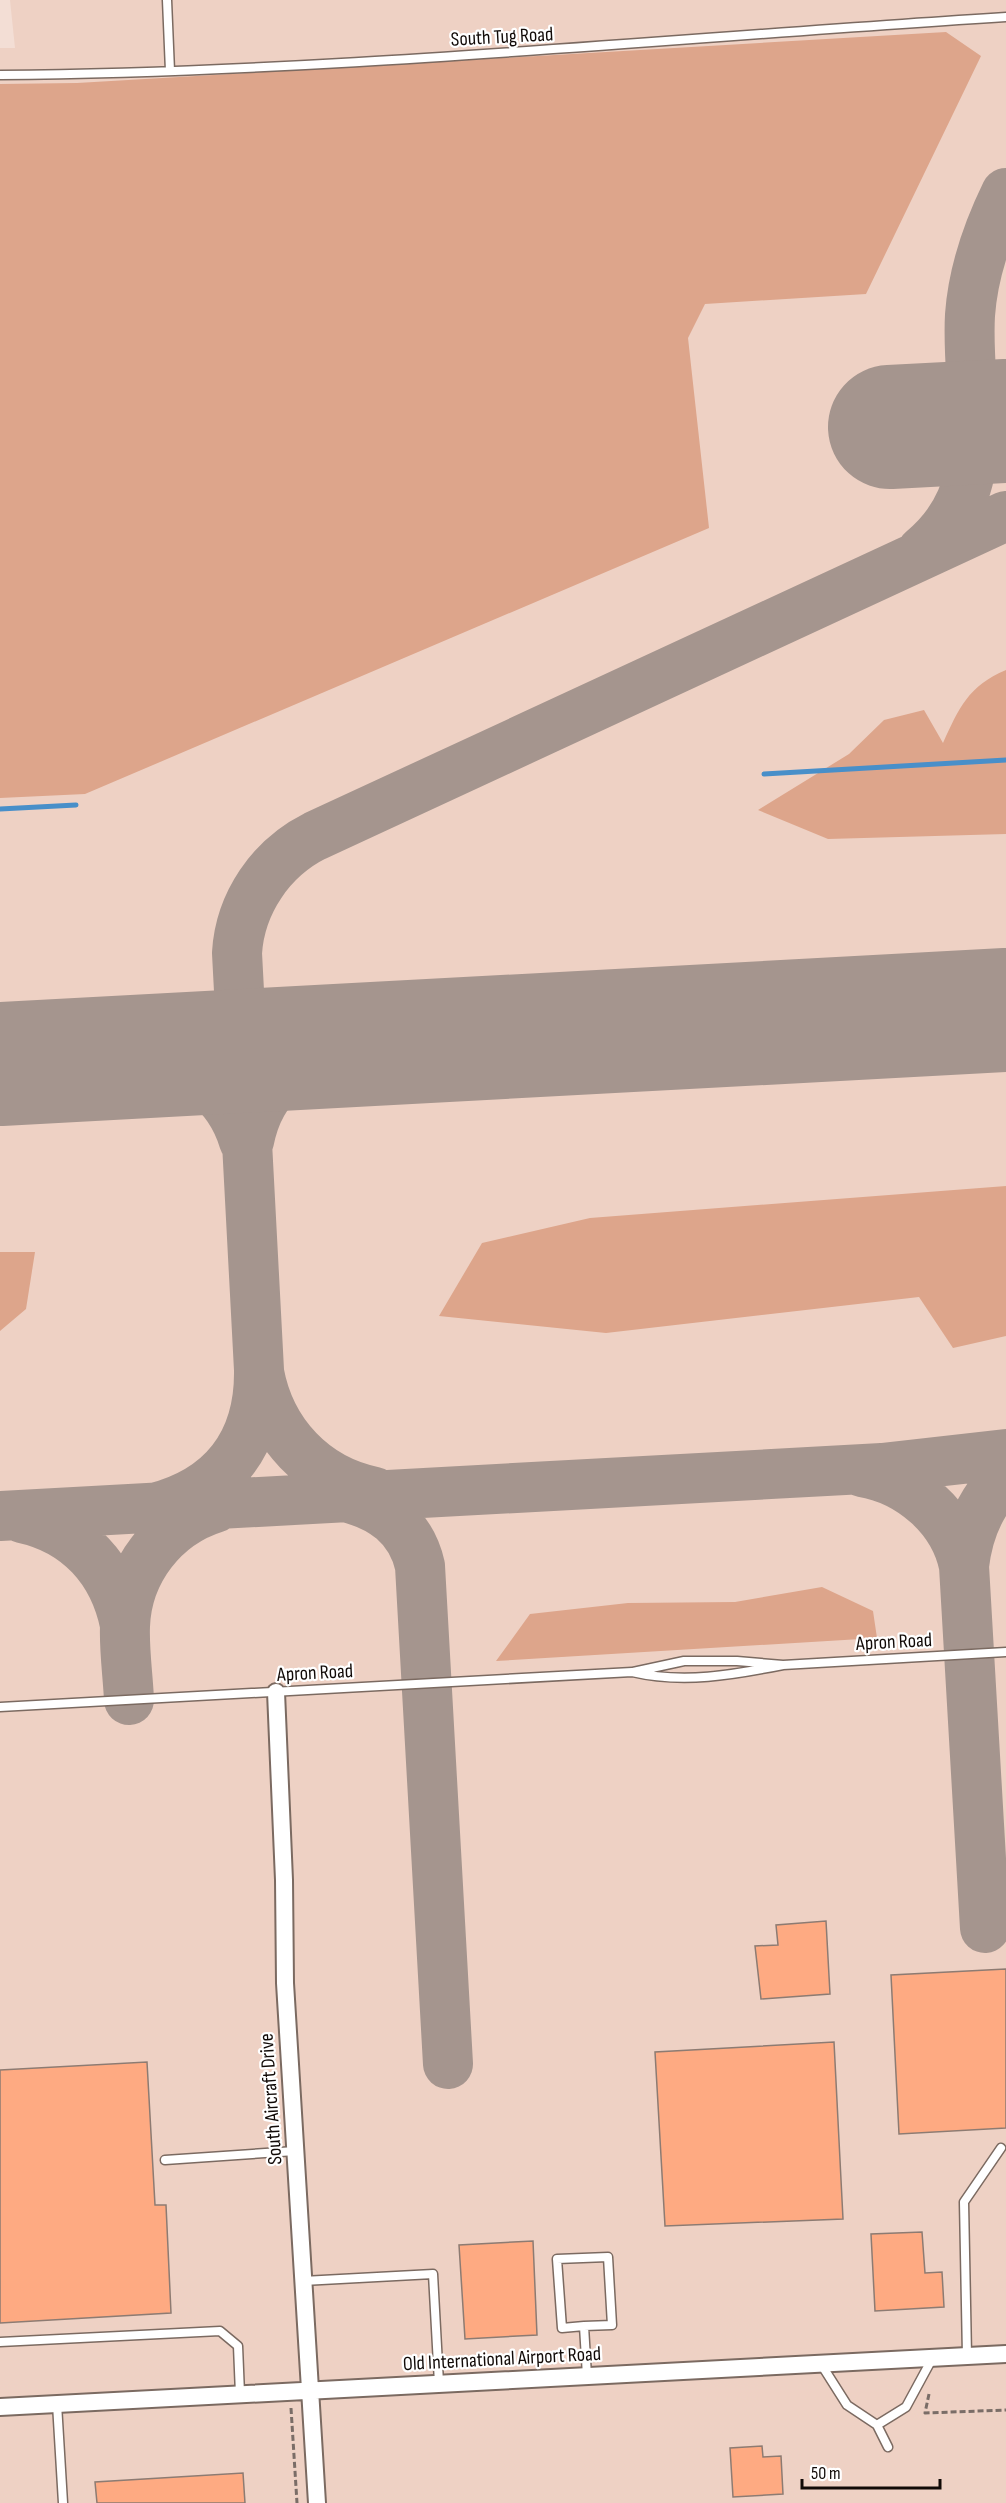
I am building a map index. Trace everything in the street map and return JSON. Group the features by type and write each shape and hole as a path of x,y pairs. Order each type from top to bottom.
{"street":[{"name":"South Aircraft Drive","path":"276,1692 285,1910 285,1983 317,2503"},
{"name":"Old International Airport Road","path":"0,2407 1006,2354"}],"lane":[{"path":"167,0 170,72"},
{"name":"South Tug Road","path":"0,75 170,72 590,49 1006,17"},
{"name":"Apron Road","path":"632,1672 667,1679 697,1678 783,1665 1006,1652"},
{"name":"Apron Road","path":"0,1707 632,1672 684,1660 737,1660 783,1665"},
{"path":"967,2356 964,2202 1001,2148"},
{"path":"165,2160 295,2151"},
{"path":"608,2257 612,2325 584,2326 562,2328 557,2259 608,2257"},
{"path":"303,2281 433,2274 439,2384"},
{"path":"584,2326 587,2376"},
{"path":"0,2342 220,2331 238,2346 240,2394"},
{"path":"877,2425 906,2407 933,2358"},
{"path":"821,2364 847,2405 877,2425 888,2446"},
{"path":"57,2404 63,2503"}],"path":[{"path":"290,2391 297,2503"},
{"path":"929,2392 925,2413 1006,2410"}],"shaded area":[{"path":"10,0 1006,0 1006,2503 0,2503 0,48 15,48"},
{"path":"946,32 981,56 866,294 705,304 688,338 709,528 85,794 0,798 0,84 77,83"},
{"path":"1006,670 1006,834 828,839 758,810 849,754 884,720 924,710 943,743 966,699 982,683"},
{"path":"1006,1186 1006,1336 953,1348 919,1297 606,1333 439,1316 482,1243 590,1218"},
{"path":"0,1252 35,1252 26,1309 0,1331"},
{"path":"822,1587 873,1611 877,1638 496,1661 530,1614 628,1603 735,1602"}],"building":[{"path":"826,1921 830,1994 761,1999 755,1946 778,1945 776,1925"},
{"path":"1006,1969 1006,2128 899,2134 891,1975"},
{"path":"834,2042 843,2219 665,2226 655,2052"},
{"path":"147,2062 155,2205 166,2205 171,2313 0,2323 0,2070"},
{"path":"922,2232 925,2273 942,2272 944,2307 875,2311 871,2234"},
{"path":"533,2241 537,2335 465,2339 459,2245"},
{"path":"762,2446 763,2457 781,2456 783,2494 733,2497 730,2448"},
{"path":"243,2473 245,2503 97,2503 95,2482"}],"waterway":[{"path":"764,774 1006,760"},
{"path":"0,809 76,805"}],"taxiway":[{"path":"922,551 946,526 962,499 970,471 973,441 970,315 974,283 982,252 1006,193"},
{"path":"154,1508 179,1500 200,1489 233,1459 245,1441 258,1396 259,1370 237,953 239,935 251,900 272,870 299,845 315,836 1006,516"},
{"path":"249,1141 263,1102 286,1076 317,1058 355,1045"},
{"path":"138,1056 174,1067 204,1083 228,1106 244,1141"},
{"path":"259,1372 273,1415 284,1434 298,1450 314,1465 333,1477 375,1492"},
{"path":"0,1516 882,1468 1006,1454"},
{"path":"862,1472 897,1483 913,1492 927,1504 951,1532 964,1566"},
{"path":"985,1928 964,1566 972,1529 982,1506 1006,1477"},
{"path":"345,1497 371,1506 393,1520 410,1540 420,1566 448,2064"},
{"path":"129,1700 125,1626 127,1606 141,1569 152,1552 180,1525 215,1508"},
{"path":"22,1518 60,1532 90,1555 112,1587 125,1625"}],"runway":[{"path":"890,427 1006,421"},
{"path":"0,1064 1006,1010"}]}
